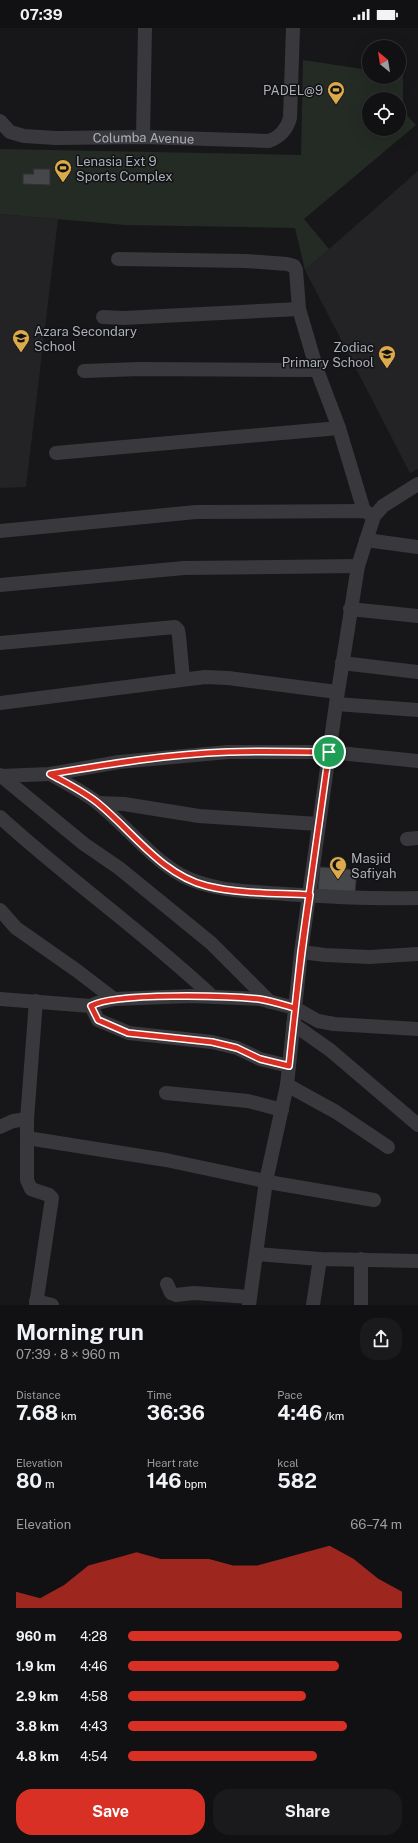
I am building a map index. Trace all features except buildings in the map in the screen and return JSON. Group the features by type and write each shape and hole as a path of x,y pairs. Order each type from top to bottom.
{"street":[{"path":"143,137 145,28"},
{"name":"Columba Avenue","path":"3,125 16,134 56,138 143,137 269,141 281,134 288,125 290,118 293,28"},
{"path":"118,259 246,261 293,265 296,270 299,309 317,370 369,514 366,540 358,566 350,609 336,698 301,952 287,1085 266,1181 249,1301 210,1300 194,1293 176,1295 171,1293 167,1284"},
{"path":"103,317 123,318 299,309"},
{"path":"84,371 140,369 317,370"},
{"path":"56,454 339,428"},
{"path":"0,530 196,512 369,514 417,485"},
{"path":"366,540 418,547"},
{"path":"0,585 184,568 358,566"},
{"path":"350,609 418,616"},
{"path":"0,643 175,627 180,636 183,679"},
{"path":"342,663 418,672"},
{"path":"0,703 204,677 228,678 336,698 418,710"},
{"path":"0,776 50,774 119,762 228,752 329,752 418,761"},
{"path":"50,774 98,803 157,858 182,875 206,886 235,890 359,899 418,898"},
{"path":"0,776 84,844 119,868 211,944 270,1002"},
{"path":"98,803 124,804 199,816 318,824"},
{"path":"0,817 84,890 181,967 213,997"},
{"path":"0,910 16,928 114,999"},
{"path":"301,952 325,955 369,957 418,954"},
{"path":"0,999 91,1006 114,999 213,997 260,999 295,1008 318,1021 334,1024 418,1029"},
{"path":"36,1001 27,1119 27,1182 32,1189 49,1195 52,1198 36,1303 52,1305"},
{"path":"91,1006 98,1020 128,1033 212,1042 237,1048 260,1059 289,1066"},
{"path":"293,1024 330,1050 418,1125"},
{"path":"287,1085 336,1112 388,1147"},
{"path":"166,1093 248,1100 282,1110"},
{"path":"0,1127 13,1121 27,1119"},
{"path":"27,1138 166,1160 266,1181 374,1200"},
{"path":"256,1254 320,1259 418,1261"},
{"path":"313,1305 320,1259"},
{"path":"361,1259 361,1305"}],"shaded area":[{"path":"303,60 362,69 362,84 403,84 403,92 362,92 362,136 403,136 304,219 329,249 305,270 295,228 125,225 0,214 0,149 301,155"},
{"path":"406,114 416,125 406,133"},
{"name":"Zodiac Primary School","path":"418,171 418,469 410,473 305,270"},
{"name":"Azara Secondary School","path":"0,214 58,219 26,487 0,488"}],"place":[{"name":"PADEL@9","path":"336,105"},
{"name":"Lenasia Ext 9 Sports Complex","path":"63,183"},
{"name":"Azara Secondary School","path":"21,353"},
{"name":"Zodiac Primary School","path":"387,369"},
{"name":"Masjid Safiyah","path":"338,880"}],"route":[{"path":"329,752 228,752 198,754 119,762 50,774 98,803 157,858 182,875 206,886 235,890 310,895 301,952 289,1066 260,1059 237,1048 212,1042 128,1033 108,1026 98,1020 91,1006 105,1000 114,999 192,996 260,999 295,1008 301,952 310,895 318,824 329,752"}]}
